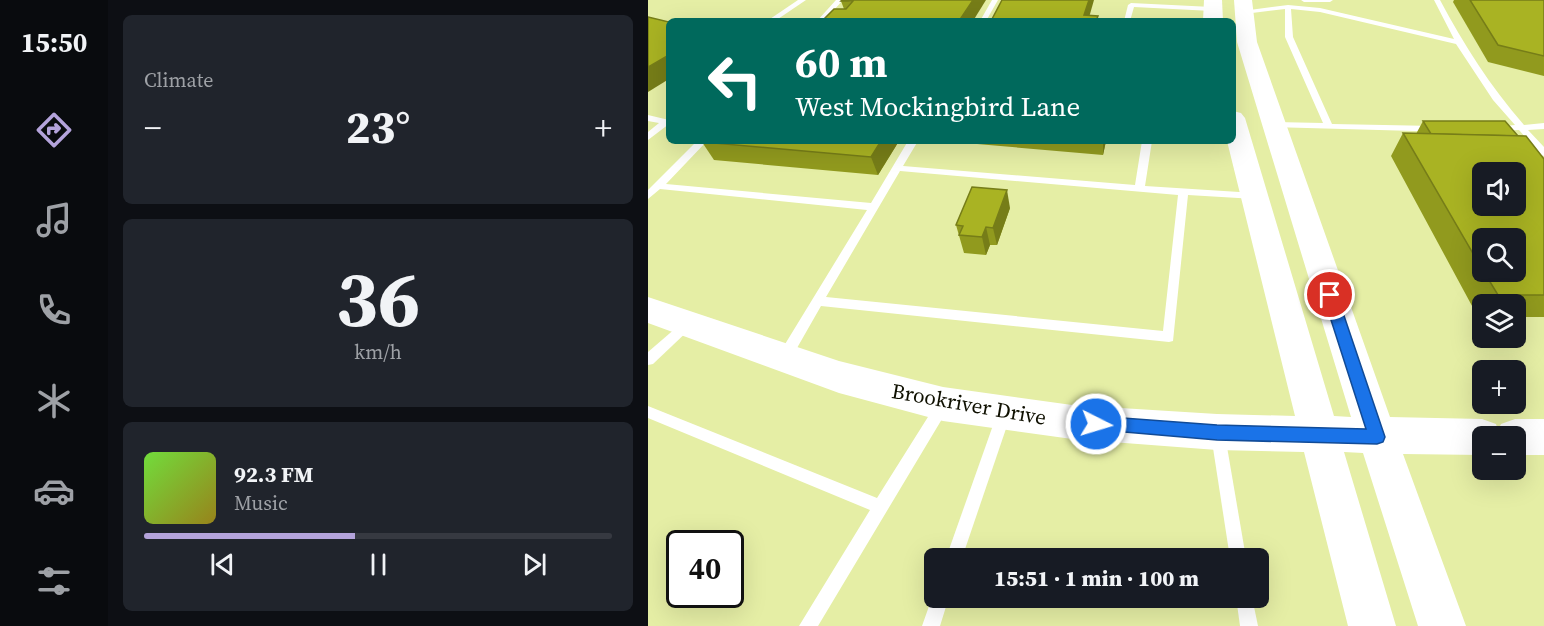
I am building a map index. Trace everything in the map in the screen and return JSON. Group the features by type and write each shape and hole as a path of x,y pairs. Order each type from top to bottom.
{"main road":[{"path":"1244,6 1246,42 1442,626"},
{"path":"1236,128 1372,626"},
{"name":"Brookriver Drive","path":"648,310 783,359 870,386 943,404 1072,422 1217,432 1377,437 1472,437"},
{"path":"1526,437 1544,437"}],"lane":[{"path":"775,18 803,0"},
{"path":"823,18 840,0"},
{"path":"985,18 995,0"},
{"path":"1304,0 1330,0"},
{"path":"1437,0 1459,42 1496,98 1544,153"},
{"path":"1128,18 1131,5 1153,3 1213,10"},
{"path":"1244,6 1320,10 1469,44"},
{"path":"1288,7 1289,37 1328,125"},
{"path":"648,117 666,121"},
{"path":"648,137 666,123"},
{"path":"1274,125 1328,125 1362,129 1443,129"},
{"path":"1489,129 1523,129 1544,126"},
{"path":"648,196 699,144"},
{"path":"783,359 911,144"},
{"path":"1140,187 1147,144"},
{"path":"897,168 1256,196"},
{"path":"657,186 874,207"},
{"path":"818,301 1169,337 1183,192"},
{"path":"648,360 688,324"},
{"path":"808,626 943,404"},
{"path":"648,412 880,507"},
{"path":"957,548 1004,413"},
{"path":"1217,432 1236,548"},
{"path":"931,626 937,608"},
{"path":"1246,608 1249,626"}],"building":[{"path":"973,0 961,18 825,18 834,9 846,9 853,1 841,1"},
{"path":"1002,0 1089,0 1084,15 1098,16 1097,18 993,18"},
{"path":"1470,0 1544,0 1544,56 1498,45"},
{"path":"648,17 666,21 666,57 648,67"},
{"path":"1423,121 1505,121 1518,136 1431,134"},
{"path":"1403,133 1526,136 1544,159 1544,295 1497,294 1490,282 1526,282 1526,228 1472,228 1472,252"},
{"path":"725,144 879,144 871,157"},
{"path":"972,187 1007,190 993,228 986,227 982,237 959,235 963,226 956,225"}],"route":[{"path":"1096,424 1217,432 1377,437 1330,295"}]}
